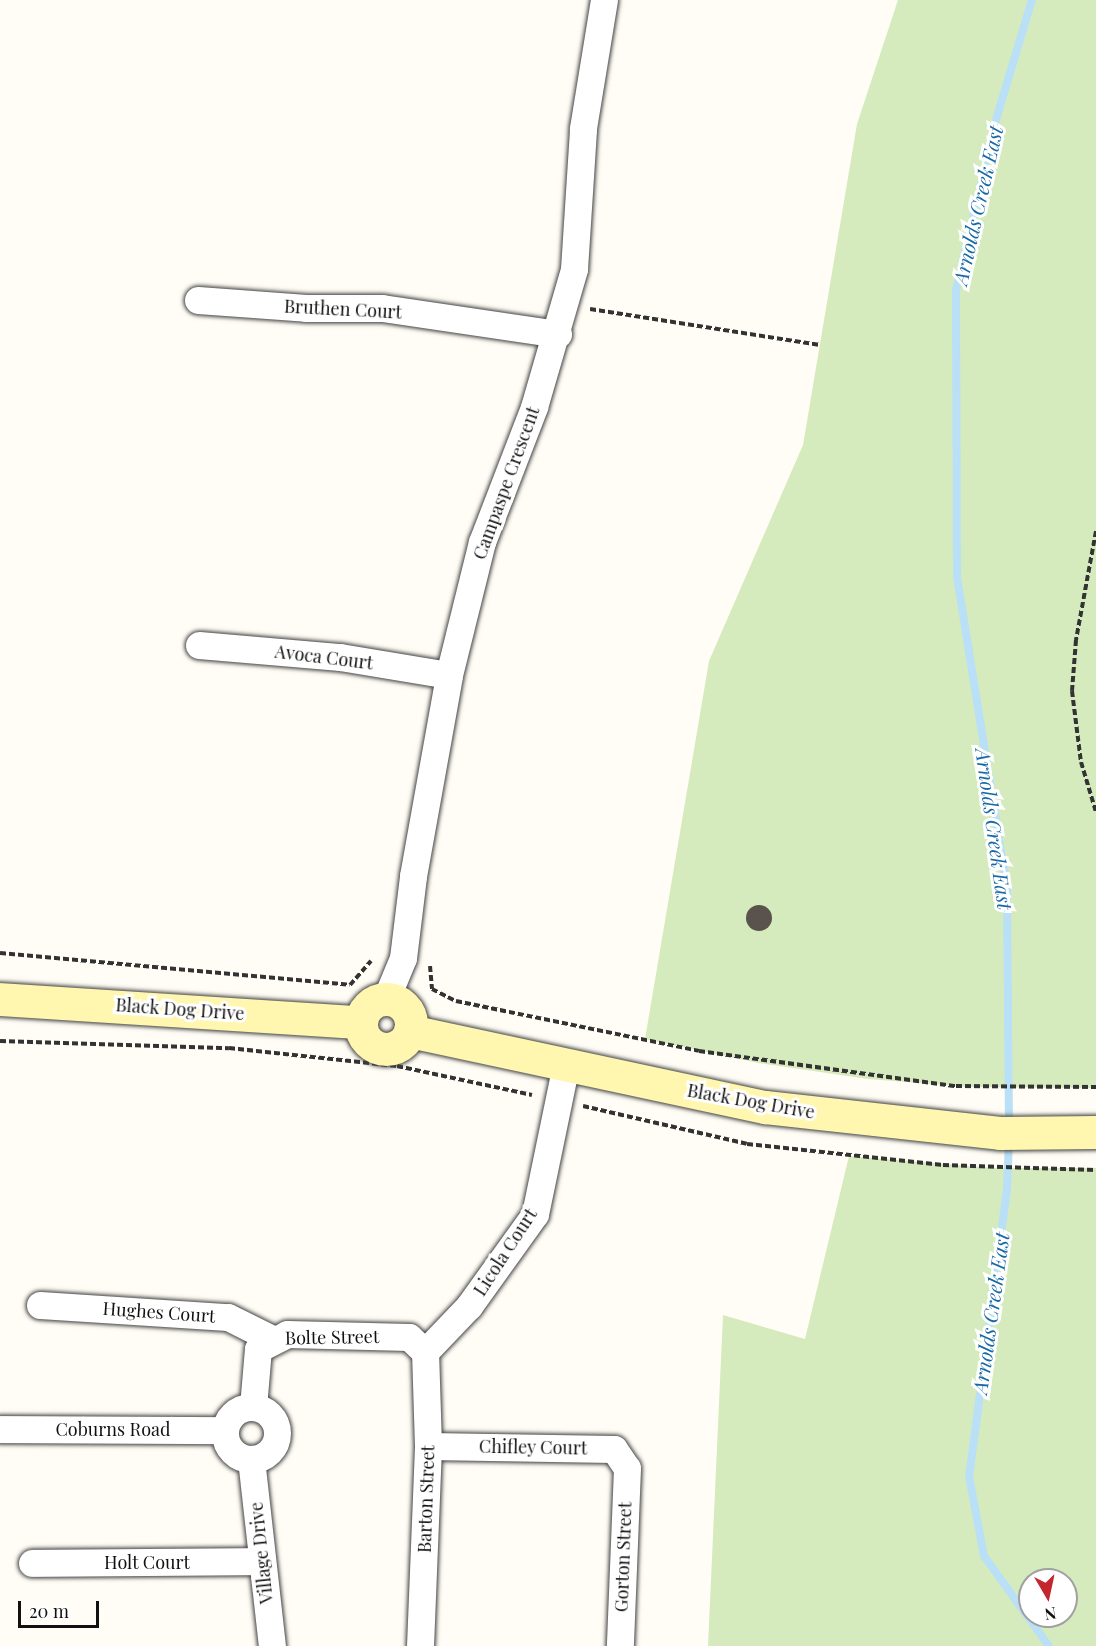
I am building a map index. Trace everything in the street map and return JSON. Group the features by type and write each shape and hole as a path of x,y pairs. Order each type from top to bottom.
{"street":[{"name":"Campaspe Crescent","path":"386,999 404,958 413,876 449,675 482,542 558,334 574,270 583,128 604,0"},
{"name":"Bruthen Court","path":"198,300 306,308 381,308 558,334"},
{"name":"Avoca Court","path":"199,645 340,657 449,675"},
{"name":"Black Dog Drive","path":"0,999 360,1022"},
{"path":"386,999 406,1009 410,1031 394,1048 377,1048 364,1038 360,1022 372,1003 386,999"},
{"name":"Black Dog Drive","path":"410,1031 765,1107 975,1130 1096,1132"},
{"name":"Licola Court","path":"425,1352 469,1306 535,1214 566,1064"},
{"name":"Hughes Court","path":"40,1305 228,1317 272,1339"},
{"name":"Bolte Street","path":"253,1407 258,1350 272,1339 287,1334 409,1337 425,1352"},
{"name":"Barton Street","path":"420,1646 428,1446 425,1352"},
{"path":"253,1407 270,1416 277,1434 269,1452 251,1459 243,1458 229,1447 225,1430 234,1413 253,1407"},
{"name":"Coburns Road","path":"0,1429 225,1430"},
{"name":"Chifley Court","path":"428,1446 614,1449 627,1467"},
{"name":"Village Drive","path":"251,1459 272,1646"},
{"name":"Gorton Street","path":"620,1646 627,1467"},
{"name":"Holt Court","path":"33,1563 261,1561"}],"path":[{"path":"565,305 820,345"},
{"path":"1096,531 1076,640 1072,691 1081,762 1096,812"},
{"path":"0,953 350,985 373,959 404,958 429,961 432,990 456,1001 699,1051 956,1086 1096,1087"},
{"path":"0,1041 251,1050 397,1066 747,1144 990,1167 1096,1170"}],"green space":[{"path":"898,0 1096,0 1096,1088 971,1087 868,1079 758,1063 645,1039 709,661 803,445 857,124"},
{"path":"849,1156 993,1168 1096,1168 1096,1646 708,1646 723,1315 805,1339"}],"building":[{"path":"759,905 768,909 772,918 768,927 759,931 750,927 746,918 750,909"}],"waterway":[{"name":"Arnolds Creek East","path":"1009,1127 1007,889 957,576 956,290 998,113 1032,0"},
{"name":"Arnolds Creek East","path":"1009,1140 1007,1189 969,1476 984,1556 1049,1646"}]}
